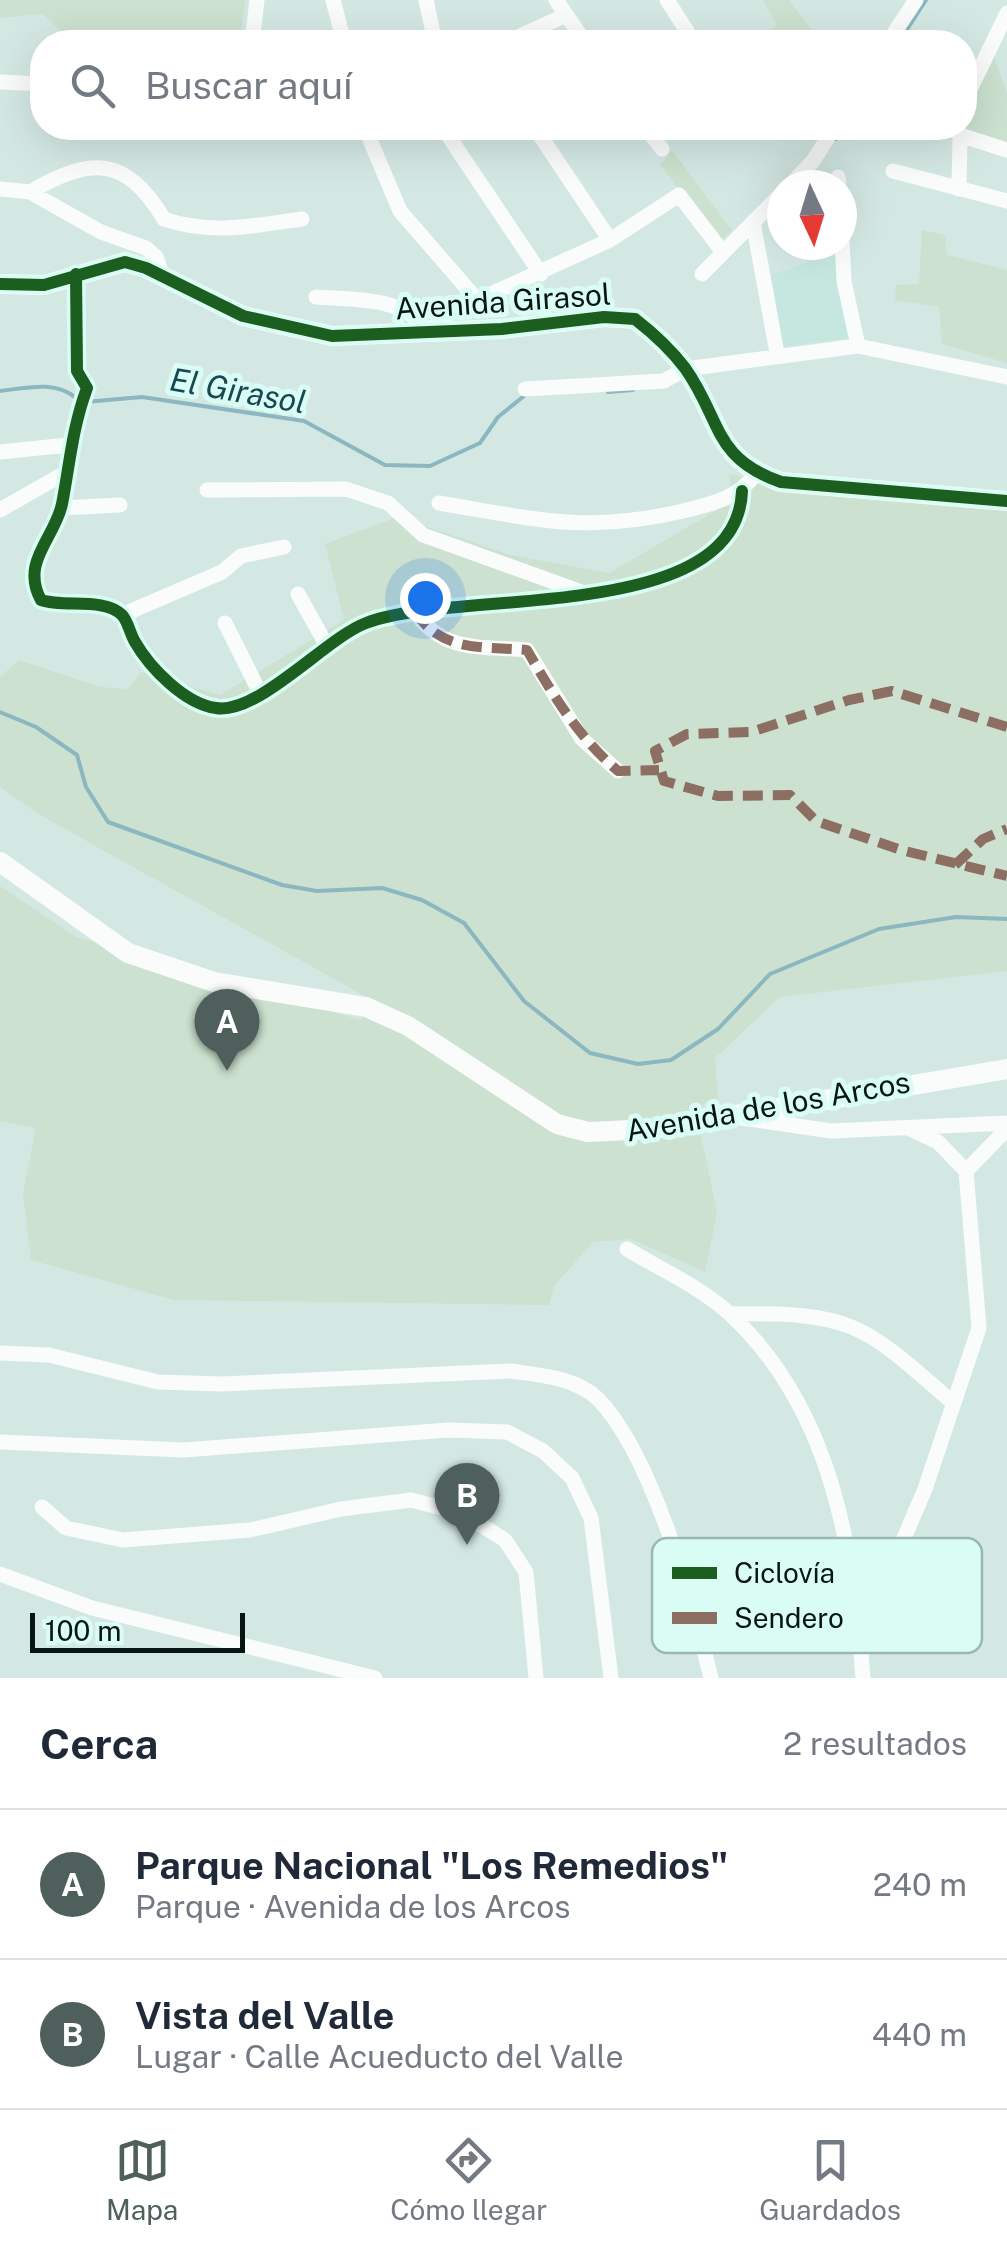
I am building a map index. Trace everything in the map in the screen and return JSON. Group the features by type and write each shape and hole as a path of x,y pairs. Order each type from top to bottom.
{"street":[{"path":"254,30 258,0"},
{"path":"334,0 341,30"},
{"path":"426,0 433,30"},
{"path":"556,0 577,30"},
{"path":"667,0 686,30"},
{"path":"896,30 916,0"},
{"path":"977,75 1007,13"},
{"path":"533,30 566,15"},
{"path":"0,82 30,83"},
{"path":"977,138 1007,150"},
{"path":"371,140 400,211 478,300"},
{"path":"450,140 541,274"},
{"path":"543,140 610,240"},
{"path":"655,140 662,149"},
{"path":"805,170 827,140"},
{"path":"958,140 959,189"},
{"path":"30,192 67,170 98,166 122,172 146,190 164,219 192,228 218,230 302,220"},
{"path":"893,171 1007,201"},
{"path":"0,188 30,192 102,232 146,248 156,257 164,280"},
{"path":"316,297 388,305 421,320 427,333 449,313 610,240 679,194 722,251"},
{"path":"702,274 767,209"},
{"path":"754,223 777,353"},
{"path":"843,260 858,346"},
{"name":"Avenida Girasol","path":"0,284 44,285 125,262 146,268 243,316 303,332 358,336 623,317 648,329 685,368 722,440 742,465 757,474"},
{"path":"76,274 77,370 86,388 68,444 61,508 39,549 34,571 41,600 59,606 105,606 122,615 154,667 191,699 227,708 260,693 365,623 414,611 594,596 640,586 688,566 729,535 741,516 742,492"},
{"path":"525,389 664,382 685,368 777,353 858,346 1007,377"},
{"path":"0,452 68,444"},
{"path":"0,510 66,474"},
{"path":"439,502 574,526 601,525 704,506 742,492 757,474 781,482 1007,501"},
{"path":"207,490 346,488 388,503 423,535 594,596"},
{"path":"61,508 120,505"},
{"path":"122,615 222,572 241,556 284,546"},
{"path":"298,594 327,646"},
{"path":"414,611 426,629 444,642 526,650 582,739 618,771"},
{"path":"225,623 260,693"},
{"name":"Avenida de los Arcos","path":"0,862 128,953 214,982 366,1007 408,1026 558,1124 588,1132 619,1134 1007,1070"},
{"path":"721,1115 832,1131 1007,1126"},
{"path":"966,1171 1007,1126"},
{"path":"904,1538 925,1489 952,1402 968,1372 979,1328 966,1171 938,1142 910,1129"},
{"path":"628,1248 730,1314 785,1382 815,1438 840,1502 845,1538"},
{"path":"730,1314 801,1312 850,1322 890,1347 952,1402"},
{"path":"0,1353 49,1355 158,1382 222,1384 511,1372 555,1377 597,1397 632,1449 668,1538"},
{"path":"0,1442 183,1450 449,1430 506,1432 543,1451 572,1478 590,1518 611,1678"},
{"path":"42,1507 66,1528 123,1540 250,1530 341,1509 410,1500 462,1513 505,1540 526,1572 536,1678"},
{"path":"0,1574 92,1608 375,1678"},
{"path":"705,1653 711,1678"},
{"path":"861,1653 863,1678"}],"shaded area":[{"path":"0,0 245,0 241,30 60,30 43,14 0,18"},
{"path":"763,0 789,0 812,30 772,30 777,26"},
{"path":"994,57 1007,93 1007,143 977,135 977,85"},
{"path":"672,150 732,230 720,242 660,165"},
{"path":"922,230 945,235 947,255 1007,270 1007,363 942,344 939,307 895,300 896,285 919,284"},
{"path":"814,260 838,260 850,338 783,347 771,275"},
{"path":"730,475 1007,509 1007,971 780,997 715,1058 718,1100 704,1103 699,1126 717,1213 705,1272 631,1239 593,1242 554,1286 549,1305 174,1300 31,1260 23,1194 36,1128 0,1121 0,886 76,937 361,1020 370,999 40,815 0,787 0,677 19,660 100,687 128,689 141,672 220,695 344,620 325,544 397,517 511,555 609,573 731,502"}],"waterway":[{"name":"El Girasol","path":"907,30 926,0"},
{"name":"El Girasol","path":"0,391 50,387 76,398"},
{"name":"El Girasol","path":"608,392 633,390"},
{"name":"El Girasol","path":"85,402 142,397 304,421 385,465 430,466 480,443 498,417 524,396"},
{"path":"0,712 36,727 77,755 86,787 108,822 282,885 317,891 382,888 422,900 464,923 524,1001 590,1053 638,1064 671,1060 718,1029 770,974 879,929 956,917 1007,919"}],"marked path":[{"path":"414,611 425,625 450,641 527,650 578,730 618,771 659,770"},
{"path":"1007,727 892,691 849,700 751,732 687,734 655,751 664,781 718,796 790,795 816,821 901,850 1007,876"},
{"path":"955,865 983,839 1007,829"}],"cycle path":[{"path":"0,284 44,285 125,262 146,268 243,316 332,336 502,329 604,317 635,319 680,362 730,449 759,472 781,482 1007,501"},
{"path":"76,274 77,371 87,388 62,504 37,562 36,586 41,600 95,604 114,610 124,618 135,642 159,673 204,705 233,707 252,700 366,623 408,613 586,594 644,583 694,564 728,534 742,491"}],"place":[{"name":"Parque Nacional \"Los Remedios\"","path":"227,1071"},
{"name":"Vista del Valle","path":"467,1545"}]}
